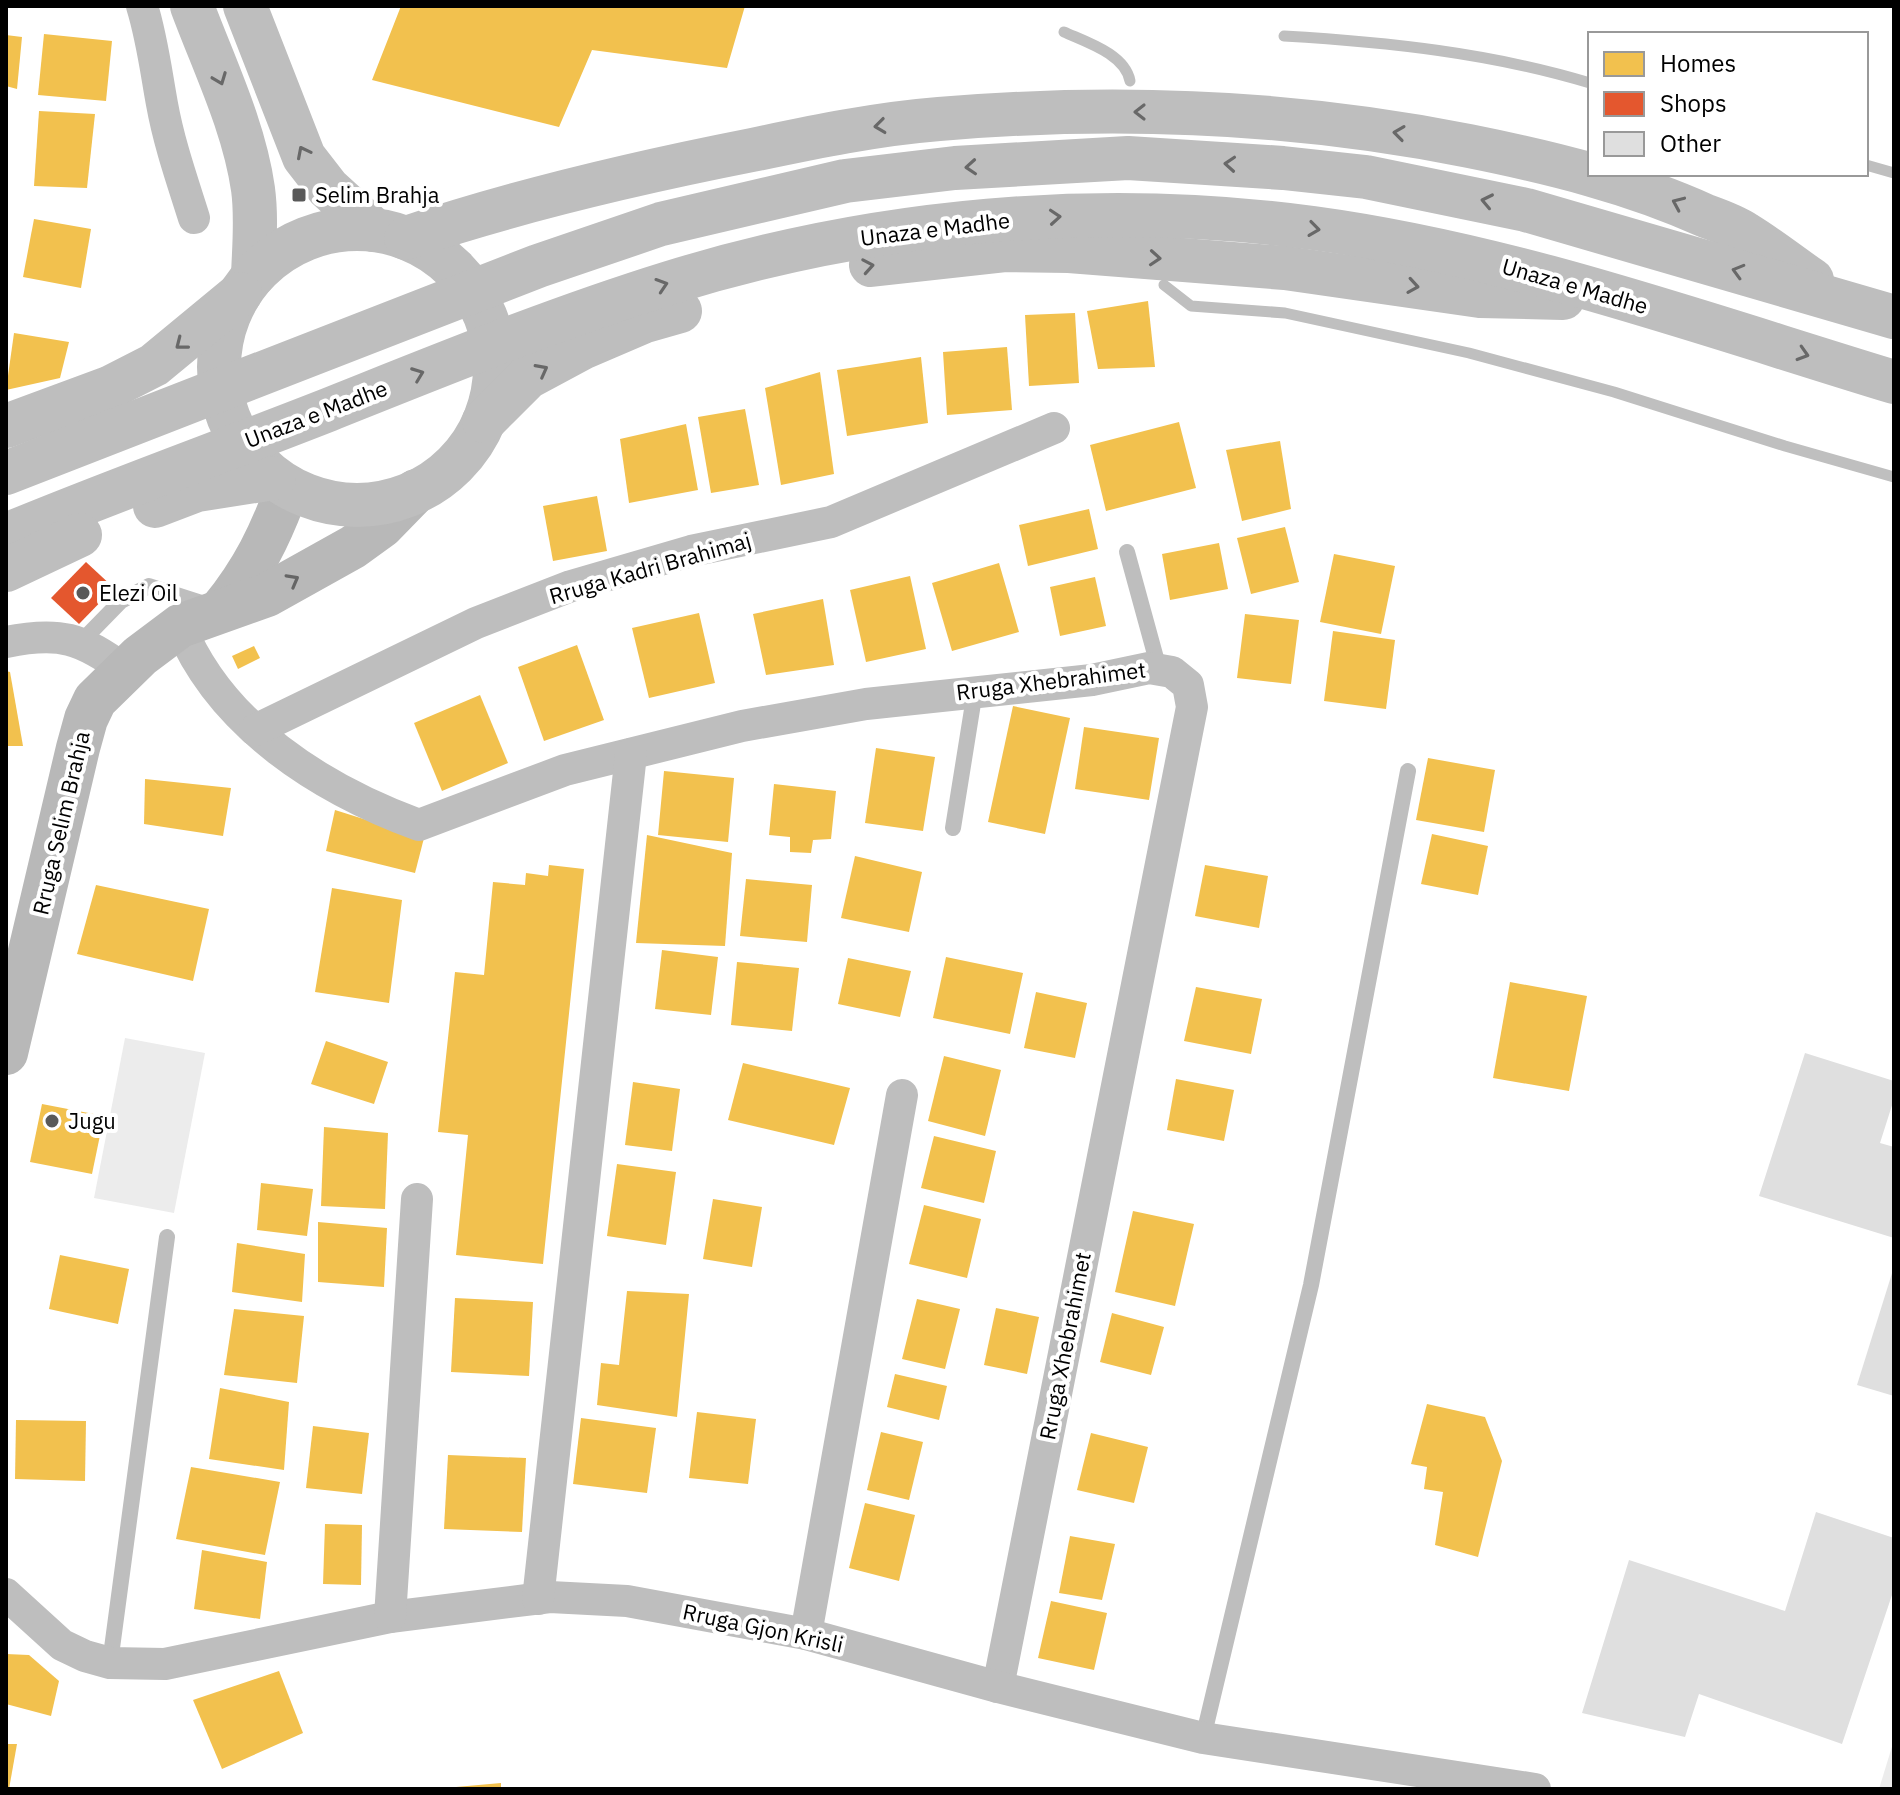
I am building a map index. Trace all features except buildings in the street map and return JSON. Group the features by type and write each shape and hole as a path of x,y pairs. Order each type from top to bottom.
{"main road":[{"path":"192,6 235,120 247,159 256,213 247,285 225,325 219,356 220,390 226,411 240,441 274,477 318,499 351,505 384,502 416,491 444,474 460,458 488,405 494,355 487,323 467,284 444,260 390,234 328,188 304,157 245,6"},
{"path":"6,426 109,388 154,365 247,285 278,254 308,238 340,230 390,234 462,219 668,166 863,129 938,119 1112,112 1209,112 1303,119 1424,137 1520,156 1588,175"},
{"path":"6,473 523,272 661,224 845,181 955,168 1128,158 1366,177 1526,210 1894,317"},
{"path":"1592,176 1661,195 1744,232 1840,300"},
{"name":"Unaza e Madhe","path":"6,535 548,323 672,282 860,236 971,222 1081,215 1200,217 1313,228 1449,252 1530,271 1894,382"},
{"path":"488,405 528,377 582,348 645,321 784,281 875,264 1007,250 1069,251 1285,268 1480,296 1621,300"},
{"path":"6,570 75,537 197,490 274,477"}],"street":[{"path":"142,6 169,134 194,218"},
{"name":"Rruga Kadri Brahimaj","path":"255,730 476,623 571,586 691,551 831,522 1054,428"},
{"name":"Rruga Selim Brahja","path":"221,610 245,581 259,556 274,477"},
{"name":"Rruga Selim Brahja","path":"6,1053 86,719 95,700 125,670 180,626 267,595 353,547 382,526 416,491"},
{"name":"Rruga Xhebrahimet","path":"180,626 205,676 255,730 293,761 390,815 419,825 565,770 742,726 866,704 1092,680 1149,668 1172,672 1188,685 1192,707 998,1687"},
{"path":"6,642 35,636 81,642 125,670"},
{"path":"538,1599 631,754"},
{"path":"806,1634 902,1095"},
{"path":"390,1617 417,1199"},
{"name":"Rruga Gjon Krisli","path":"6,1594 62,1645 85,1656 110,1663 165,1664 390,1617 538,1599 627,1601 806,1634 998,1687 1203,1738 1535,1789"}],"lane":[{"path":"1127,552 1159,669"},
{"path":"81,642 121,601 149,586 221,610"},
{"path":"953,828 975,691"},
{"path":"1203,1738 1311,1285 1408,771"},
{"path":"110,1663 167,1237"}],"shaded area":[{"path":"125,1038 205,1053 174,1213 94,1198"},
{"path":"1894,1740 1894,1789 1879,1789"}],"waterway":[{"path":"1064,32 1113,56 1121,63 1130,81"},
{"path":"1284,36 1438,50 1515,64 1588,82"},
{"path":"1868,166 1894,173"},
{"path":"1164,285 1191,306 1285,313 1469,353 1614,392 1894,477"}],"place":[{"name":"Selim Brahja","path":"299,195"},
{"name":"Elezi Oil","path":"83,593"},
{"name":"Jugu","path":"52,1121"}]}
